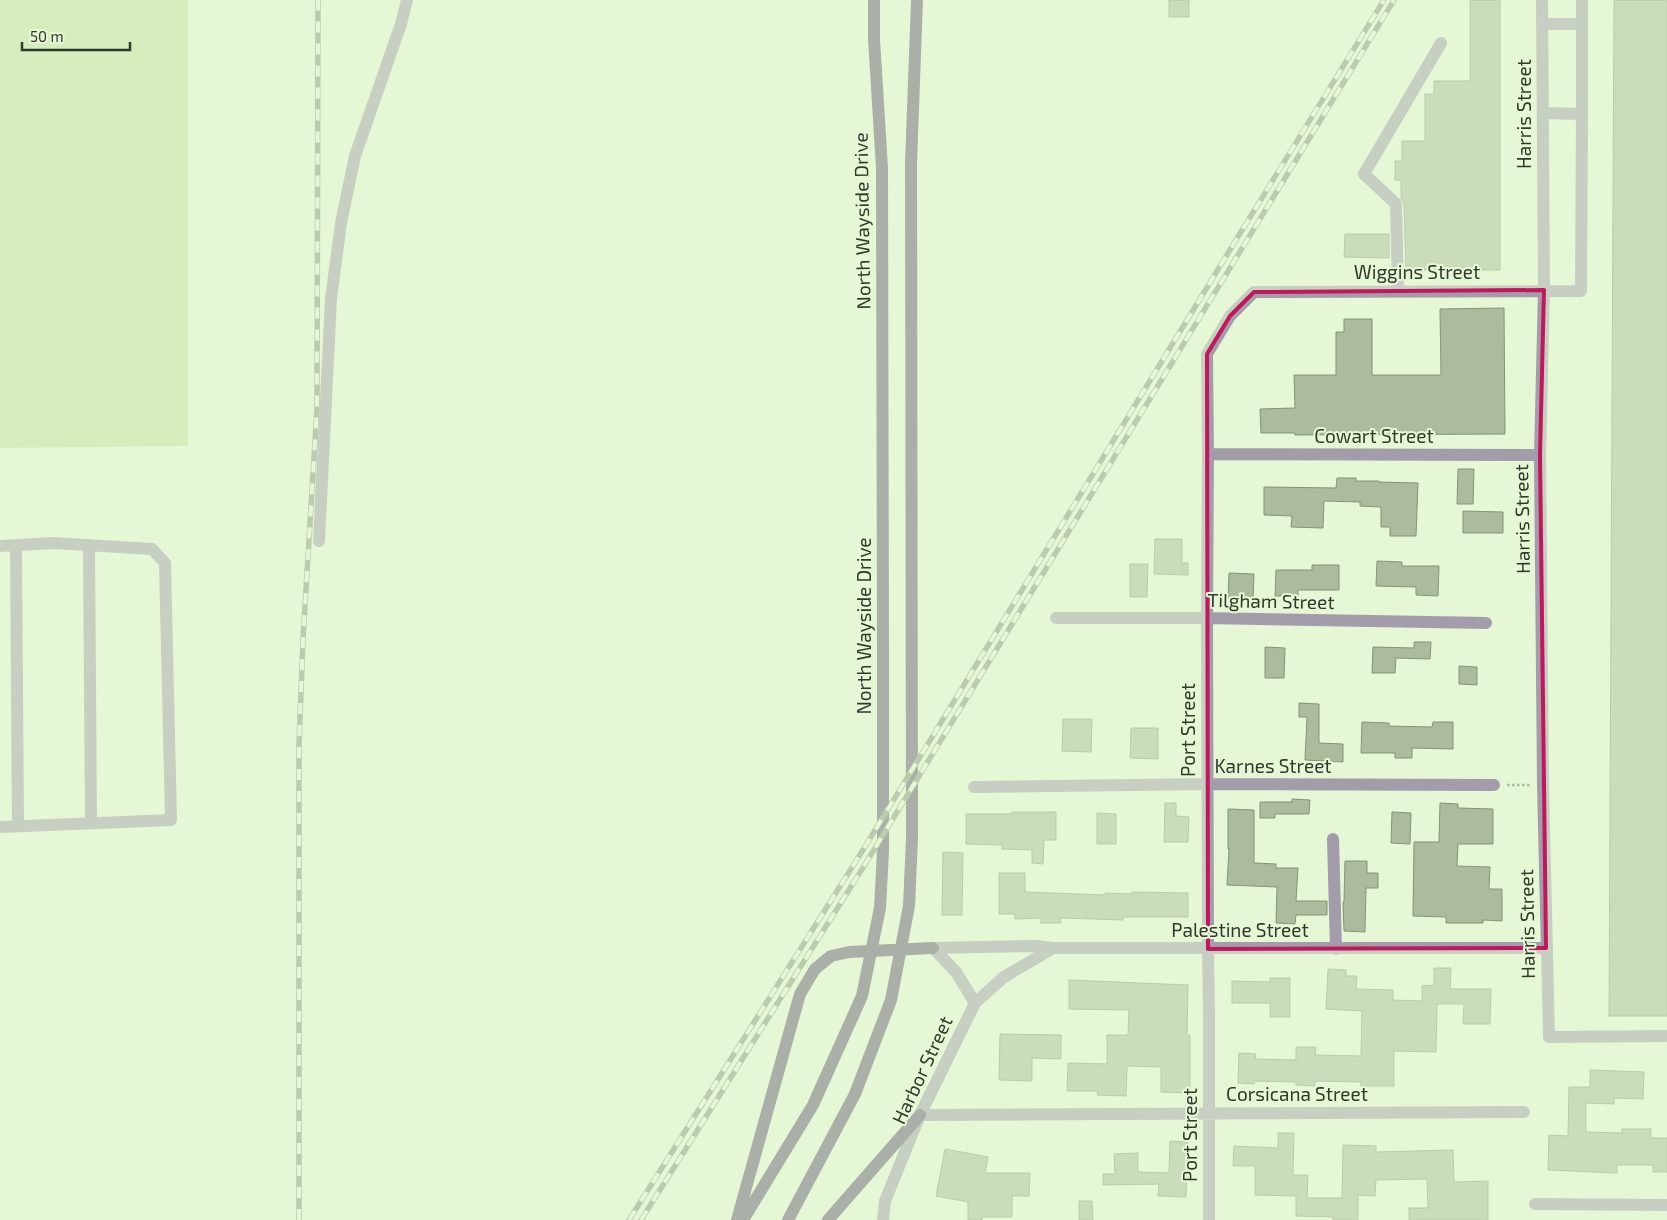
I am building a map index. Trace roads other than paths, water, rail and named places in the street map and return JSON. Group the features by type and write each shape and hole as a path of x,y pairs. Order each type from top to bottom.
{"main road":[{"name":"North Wayside Drive","path":"743,1220 812,1105 862,996 880,908 882,851 882,168 874,39 874,0"},
{"path":"788,1220 855,1094 891,1000 908,906 912,839 911,163 917,0"},
{"path":"737,1220 800,994 814,969 832,956 849,952 933,948"},
{"path":"828,1220 920,1115"}],"street":[{"path":"319,541 331,299 340,222 355,156 401,24 407,0"},
{"name":"Harris Street","path":"1542,0 1544,290 1540,455 1543,784 1549,1037 1667,1036"},
{"path":"1543,113 1582,114 1582,0"},
{"path":"1542,24 1582,24"},
{"path":"1398,291 1396,204 1364,174 1441,43"},
{"name":"Wiggins Street","path":"1290,292 1581,291 1582,114"},
{"name":"Port Street","path":"1209,1220 1207,354 1230,316 1254,292 1290,292"},
{"name":"Cowart Street","path":"1208,454 1540,455"},
{"path":"0,546 54,543 152,549 165,563 171,820 0,827"},
{"path":"16,545 18,826"},
{"path":"89,545 91,823"},
{"name":"Tilgham Street","path":"1056,618 1207,618 1486,623"},
{"name":"Karnes Street","path":"974,787 1208,784 1494,785"},
{"path":"1333,839 1336,949"},
{"name":"Palestine Street","path":"933,948 1034,946 1053,948 1546,948"},
{"name":"Harbor Street","path":"883,1220 885,1200 920,1115 975,1003 956,972 933,948"},
{"path":"975,1003 1004,978 1053,948"},
{"name":"Corsicana Street","path":"920,1115 1524,1112"},
{"path":"1535,1204 1667,1205"}],"railway":[{"path":"299,1220 299,744 303,639 317,408 318,0"},
{"path":"629,1220 863,850 1384,0"},
{"path":"641,1220 864,866 1394,0"}]}
